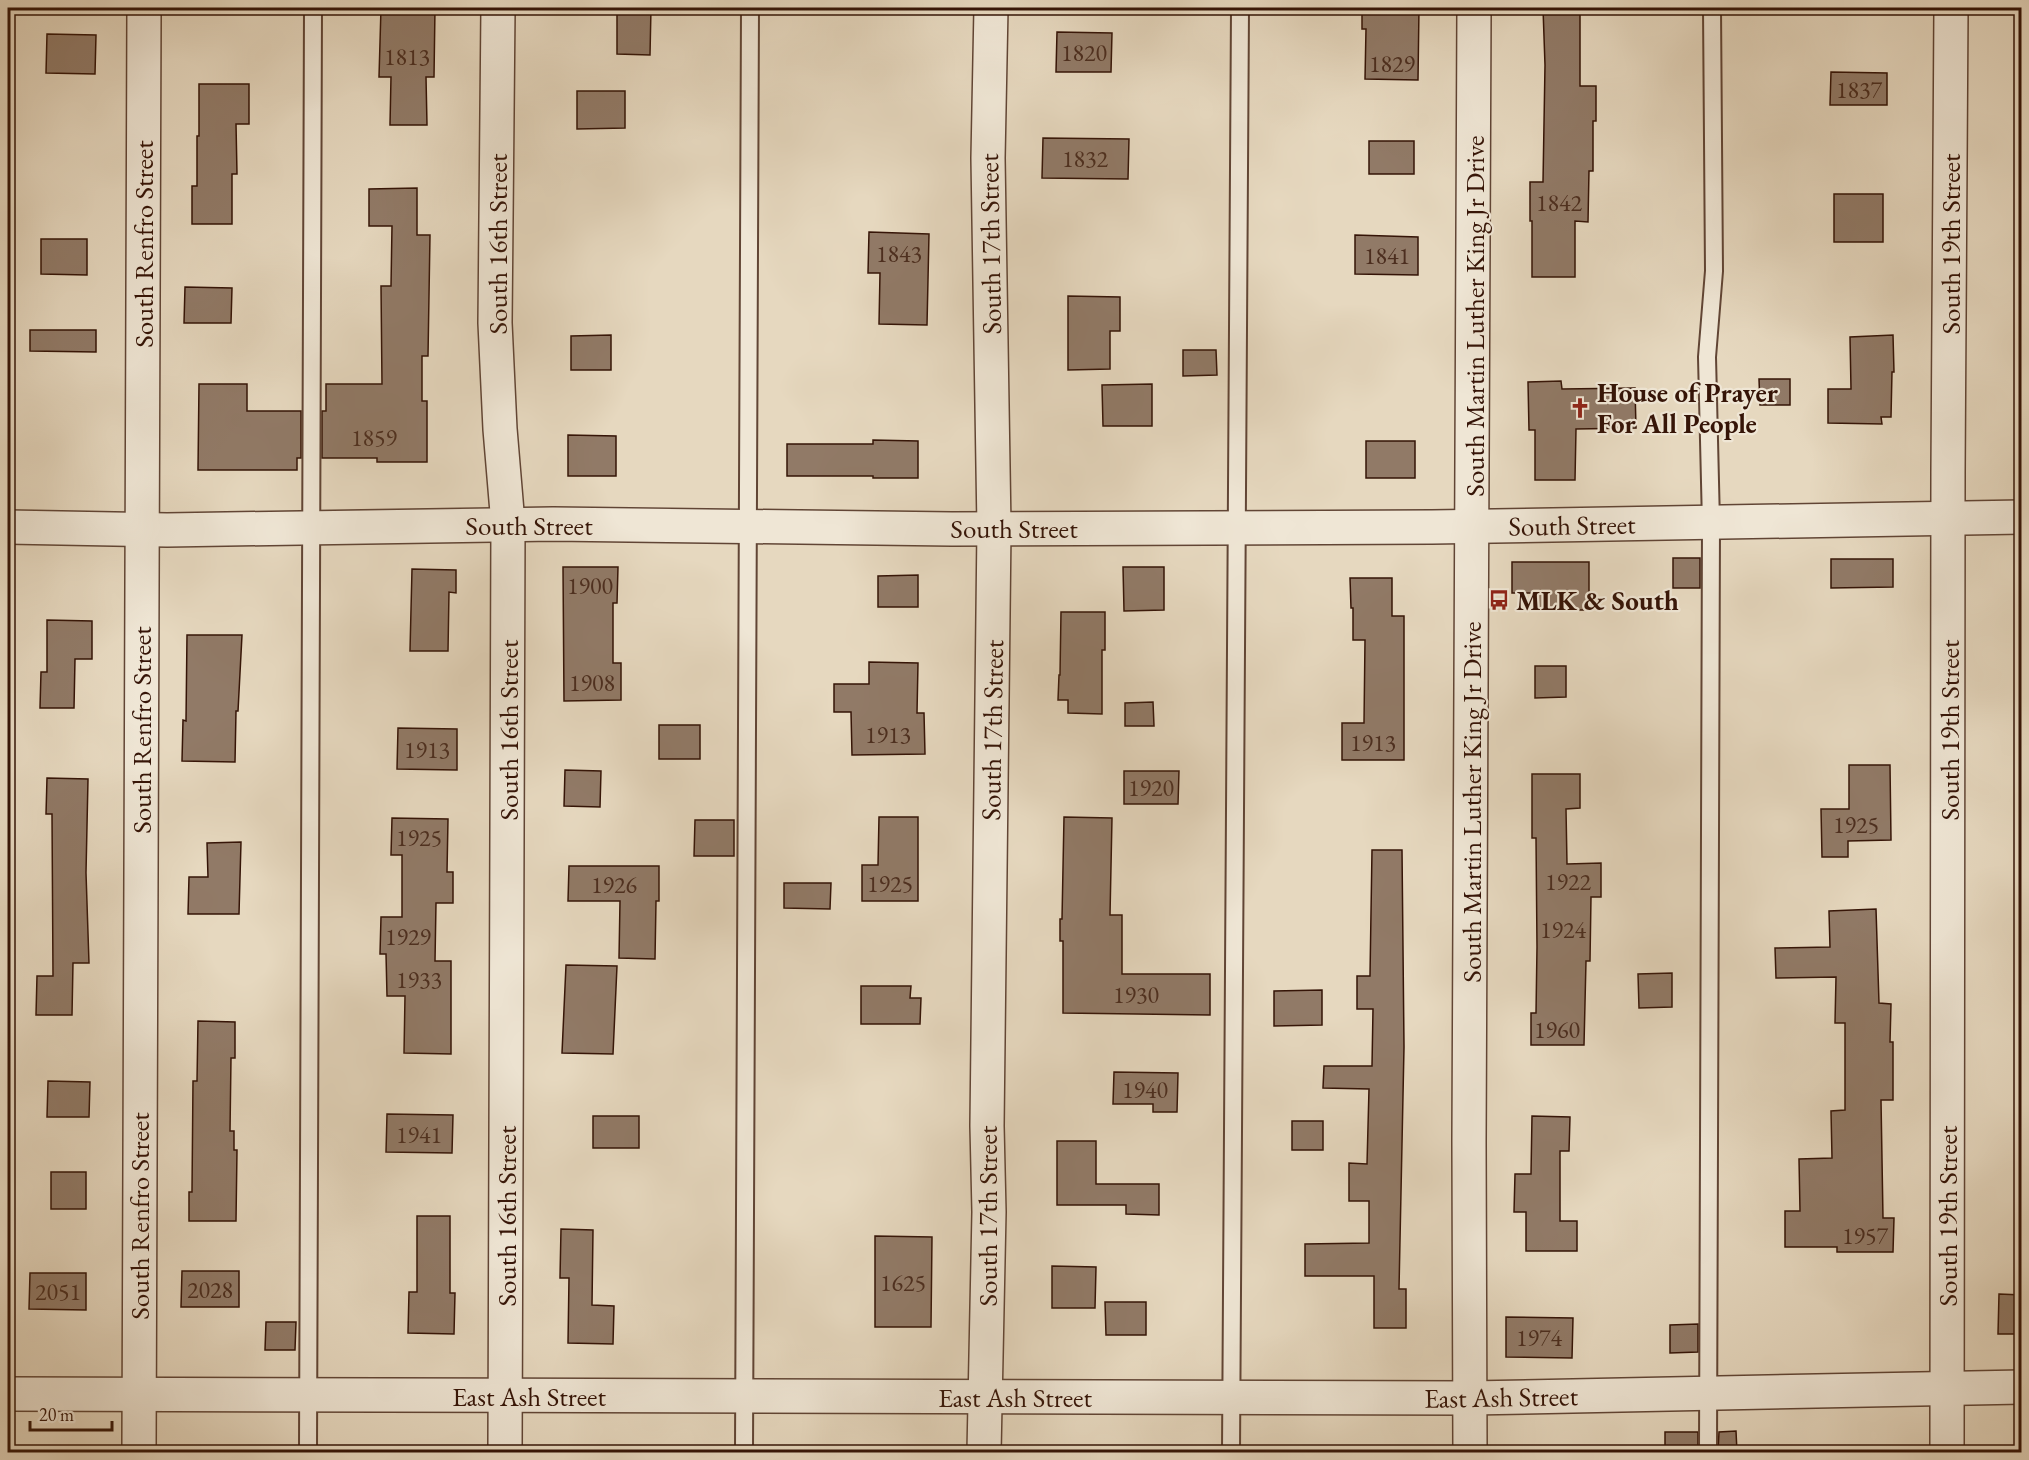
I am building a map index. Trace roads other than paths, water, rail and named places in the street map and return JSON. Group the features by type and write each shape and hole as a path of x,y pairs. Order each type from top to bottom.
{"street":[{"name":"South Renfro Street","path":"139,1452 144,8"},
{"name":"South 16th Street","path":"498,8 495,323 500,429 508,524 505,1452"},
{"name":"South 17th Street","path":"984,1452 989,1212 987,1126 994,528 988,158 991,8"},
{"name":"South Martin Luther King Jr Drive","path":"1470,1452 1469,1142 1474,8"},
{"name":"South 19th Street","path":"1947,1452 1951,8"},
{"name":"South Street","path":"8,527 142,530 508,524 994,528 1473,527 2022,517"},
{"name":"East Ash Street","path":"8,1394 1470,1398 2022,1387"}],"lane":[{"path":"308,1452 312,8"},
{"path":"744,1452 750,8"},
{"path":"1231,1452 1240,8"},
{"path":"1708,1452 1711,523 1707,357 1714,271 1712,8"}],"place":[{"name":"House of Prayer For All People","path":"1580,408"},
{"name":"MLK & South","path":"1499,600"}]}
